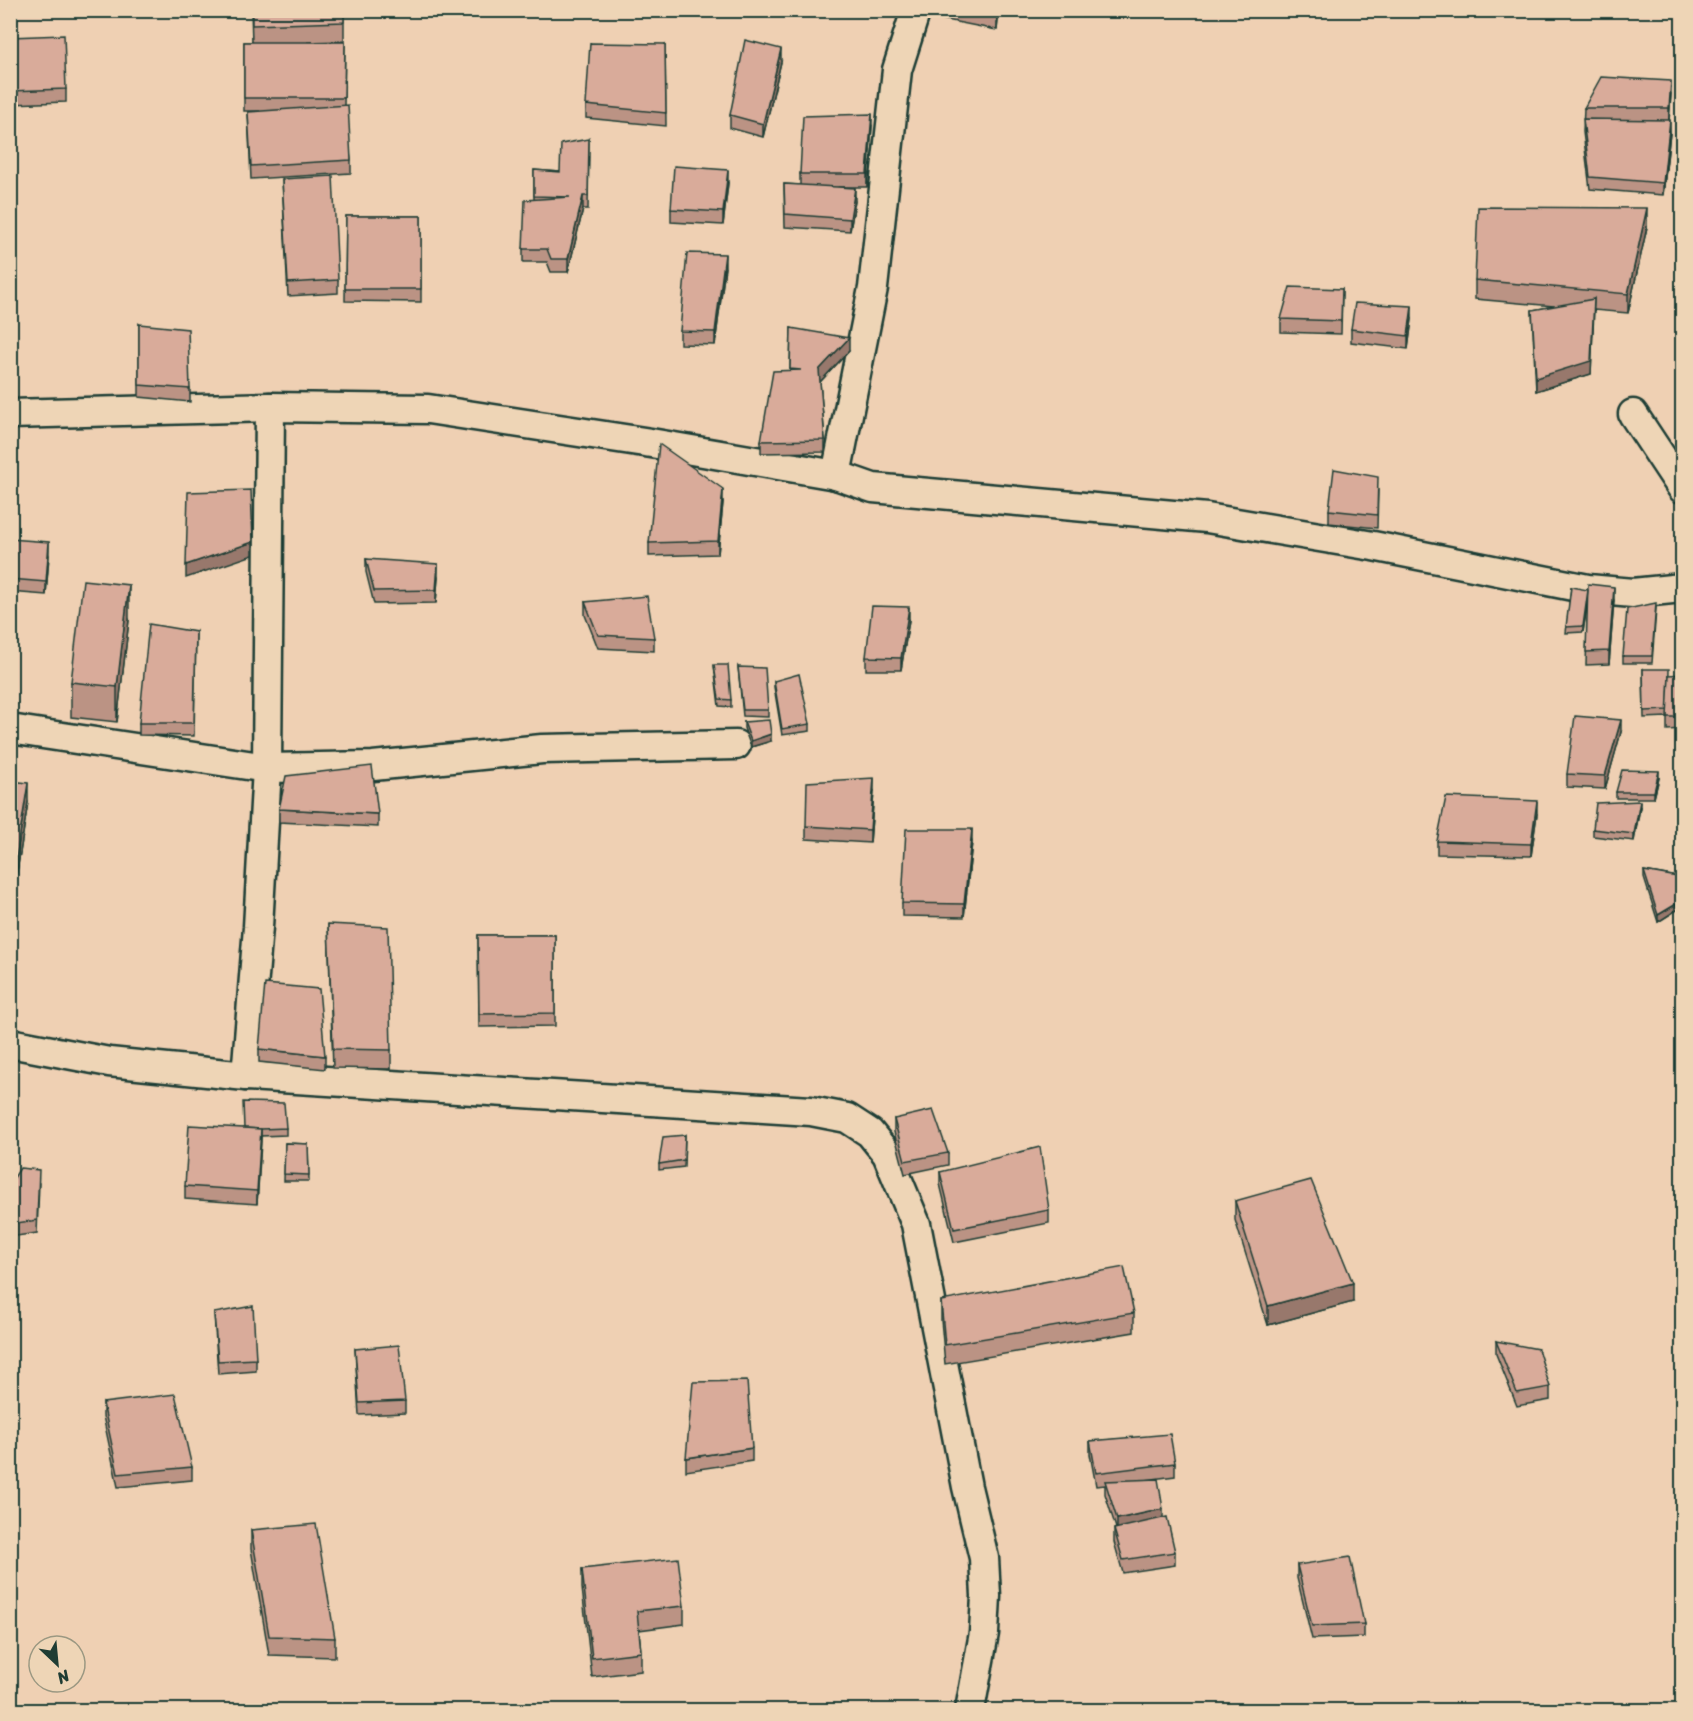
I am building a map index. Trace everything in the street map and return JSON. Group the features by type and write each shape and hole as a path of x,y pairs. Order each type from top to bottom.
{"street":[{"path":"836,476 873,288 897,70 916,10"},
{"path":"246,1076 258,927 267,768 270,407"},
{"path":"10,414 270,407 428,409 651,443 836,476 873,488 1207,518 1373,546 1588,589 1633,593 1683,588"},
{"path":"1633,414 1683,488"},
{"path":"10,729 267,768 373,766 542,749 736,746"},
{"path":"10,1043 109,1062 246,1076 811,1111 847,1118 870,1133 887,1154 916,1224 967,1487 984,1558 986,1596 984,1633 970,1710"}],"building":[{"path":"252,10 344,10 344,22 252,25"},
{"path":"965,10 997,10 997,17"},
{"path":"64,35 66,89 10,91 10,37"},
{"path":"745,40 781,49 763,124 730,115"},
{"path":"244,42 345,42 344,98 244,98"},
{"path":"590,43 665,44 666,113 586,105"},
{"path":"1601,77 1671,81 1669,108 1584,108"},
{"path":"348,105 351,160 251,166 248,112"},
{"path":"872,114 867,174 800,174 803,116"},
{"path":"1583,119 1670,120 1663,183 1590,177"},
{"path":"589,139 588,196 583,196 568,259 551,259 547,249 523,249 525,200 570,197 534,196 534,170 560,172 561,144"},
{"path":"674,166 728,170 723,212 671,209"},
{"path":"333,176 338,280 288,283 282,179"},
{"path":"784,184 855,188 850,219 785,214"},
{"path":"1478,207 1647,208 1628,294 1475,280"},
{"path":"346,216 421,216 421,289 345,289"},
{"path":"687,253 725,254 715,332 680,331"},
{"path":"1290,287 1342,289 1341,321 1281,319"},
{"path":"1594,299 1591,361 1536,378 1532,310"},
{"path":"1355,303 1412,306 1408,336 1351,329"},
{"path":"139,324 188,329 190,389 139,385"},
{"path":"791,328 849,338 819,370 825,440 761,441 773,371 801,370 790,369"},
{"path":"659,444 723,489 718,541 649,543"},
{"path":"1334,469 1378,477 1377,515 1329,510"},
{"path":"251,490 253,542 186,565 188,492"},
{"path":"10,539 49,542 46,582 10,579"},
{"path":"366,559 438,564 436,590 374,591"},
{"path":"83,580 129,585 117,687 71,682"},
{"path":"1588,584 1614,587 1609,651 1586,652"},
{"path":"1571,587 1588,590 1583,626 1566,627"},
{"path":"647,596 654,638 598,635 585,602"},
{"path":"1656,603 1652,656 1623,656 1627,609"},
{"path":"872,606 909,607 901,658 866,657"},
{"path":"149,624 196,632 194,723 139,723"},
{"path":"714,665 728,665 731,700 719,699"},
{"path":"738,667 765,668 768,710 743,710"},
{"path":"1643,669 1669,669 1668,710 1644,711"},
{"path":"799,674 810,724 782,729 774,681"},
{"path":"1683,674 1683,717 1667,717 1669,675"},
{"path":"1575,716 1621,720 1605,776 1567,774"},
{"path":"769,720 771,734 751,741 744,722"},
{"path":"372,766 378,814 279,809 286,776"},
{"path":"1622,770 1659,771 1654,792 1616,792"},
{"path":"874,778 870,830 806,826 807,782"},
{"path":"10,781 28,783 16,859 10,858"},
{"path":"1446,797 1537,801 1531,844 1437,841"},
{"path":"1640,801 1634,834 1593,829 1596,803"},
{"path":"906,829 972,829 964,904 902,903"},
{"path":"1683,833 1683,856 1679,856"},
{"path":"1644,871 1683,878 1683,900 1658,915"},
{"path":"328,924 388,927 391,1050 333,1049"},
{"path":"478,935 555,935 555,1013 479,1014"},
{"path":"265,984 319,989 325,1056 259,1049"},
{"path":"243,1102 284,1103 286,1128 244,1128"},
{"path":"933,1110 948,1153 905,1161 894,1119"},
{"path":"189,1125 261,1129 257,1191 185,1186"},
{"path":"685,1135 684,1160 659,1164 663,1137"},
{"path":"285,1143 308,1144 309,1175 284,1174"},
{"path":"1040,1147 1049,1210 954,1229 940,1172"},
{"path":"20,1168 39,1170 37,1220 10,1224 10,1184"},
{"path":"1311,1180 1353,1283 1268,1306 1235,1201"},
{"path":"1124,1267 1134,1313 945,1345 941,1301"},
{"path":"253,1306 256,1359 218,1361 214,1313"},
{"path":"1496,1341 1538,1349 1550,1387 1517,1393"},
{"path":"399,1345 405,1401 359,1403 355,1349"},
{"path":"747,1381 752,1448 686,1458 693,1382"},
{"path":"175,1394 192,1467 118,1474 103,1403"},
{"path":"1170,1434 1175,1463 1096,1473 1090,1441"},
{"path":"1158,1479 1163,1509 1117,1519 1105,1481"},
{"path":"1167,1517 1175,1552 1123,1560 1114,1529"},
{"path":"316,1524 335,1638 269,1636 251,1530"},
{"path":"1350,1557 1364,1624 1312,1626 1297,1565"},
{"path":"678,1558 684,1606 637,1611 641,1652 592,1658 582,1569"}]}
